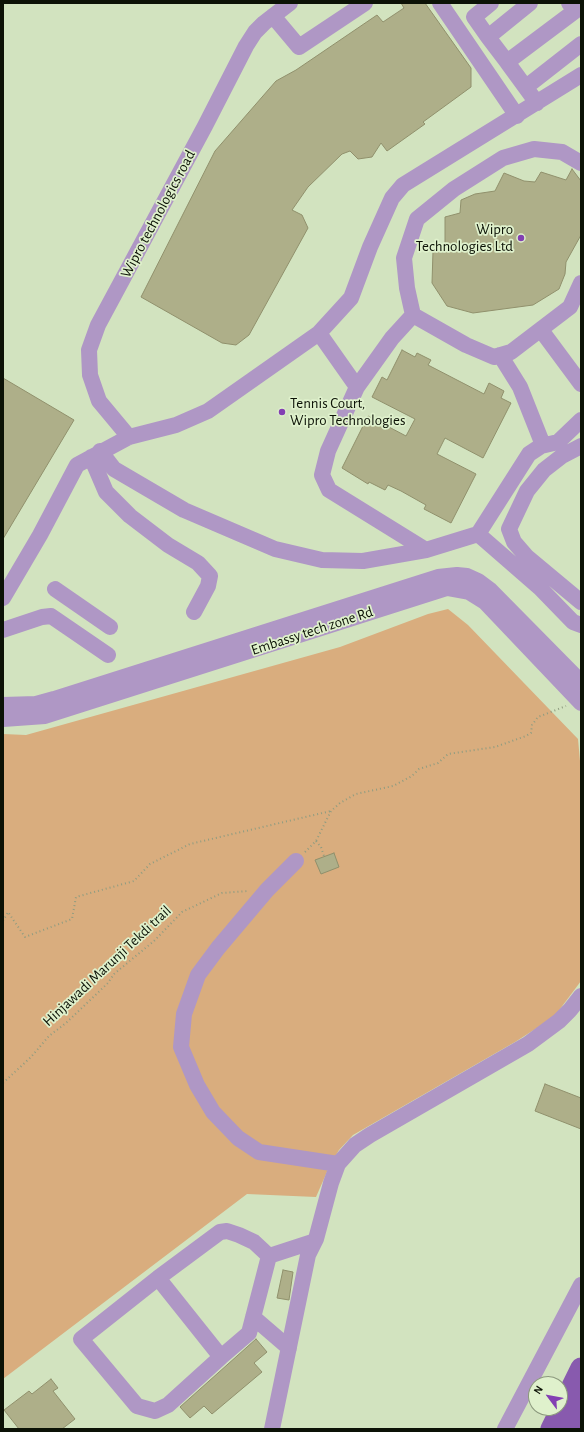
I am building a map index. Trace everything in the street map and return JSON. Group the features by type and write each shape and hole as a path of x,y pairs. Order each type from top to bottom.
{"main road":[{"path":"551,1429 581,1368"},
{"path":"568,1429 581,1403"}],"street":[{"name":"Wipro technologics road","path":"129,436 99,401 90,375 88,350 98,325 205,126 246,46 255,32 290,3"},
{"path":"274,16 299,47 365,3"},
{"path":"440,3 517,116"},
{"path":"491,3 474,17 537,103"},
{"path":"488,37 530,3"},
{"path":"507,62 575,10"},
{"path":"526,87 581,44"},
{"path":"3,598 40,535 77,465 129,436 176,425 208,411 319,333 351,298 370,247 392,198 404,185 581,75"},
{"path":"581,163 562,152 534,149 503,158 454,189 417,219 404,258 407,288 413,315 466,345 494,357 511,352 570,307 581,283"},
{"path":"413,315 392,338 357,387 328,451 322,475 329,490 426,550"},
{"path":"541,330 581,384"},
{"path":"319,333 357,387"},
{"path":"500,355 520,387 543,445"},
{"path":"96,454 114,469 184,510 275,549 322,560 363,561 426,550 478,534 529,454 543,445 558,442 581,420"},
{"path":"581,446 562,456 544,470 527,491 509,529 514,542 527,557 573,622 581,625"},
{"path":"96,454 106,492 130,516 168,545 198,563 210,576 208,586 194,612"},
{"path":"478,534 546,583 581,602"},
{"path":"3,705 36,704 54,699 438,577 457,575 467,576 478,581 490,590 581,682"},
{"name":"Embassy tech zone Rd","path":"3,719 45,716 447,588 469,592 485,602 581,703"},
{"path":"55,589 110,627"},
{"path":"3,630 42,617 52,616 108,655"},
{"path":"296,861 267,890 218,948 198,975 184,1014 181,1047 197,1085 213,1112 238,1138 259,1152 338,1164"},
{"path":"272,1429 308,1255 316,1240 330,1183 338,1164 355,1145 370,1135 528,1044 559,1021 581,996"},
{"path":"227,1231 254,1242 269,1256 249,1333 168,1405 155,1411 137,1406 81,1339 158,1278 220,1232 227,1231"},
{"path":"269,1256 316,1240"},
{"path":"283,1429 319,1257 316,1240"},
{"path":"158,1278 221,1358"},
{"path":"505,1429 581,1285"},
{"path":"253,1317 289,1348"}],"path":[{"path":"296,861 316,841 331,811 340,803 356,794 393,786 412,776 419,769 438,763 448,754 495,747 526,736 532,733 532,725 538,717 558,708 581,703"},
{"path":"3,921 8,912 25,936 72,919 76,897 134,881 150,864 190,844 331,811"},
{"path":"316,841 321,847 324,856"},
{"name":"Hinjawadi Marunji Tekdi trail","path":"3,1083 31,1057 50,1036 108,983 114,974 154,941 182,912 222,893 267,890"}],"shaded area":[{"path":"448,609 468,625 578,739 581,772 581,981 554,1017 515,1042 353,1135 339,1150 330,1165 316,1197 247,1194 3,1379 3,734 26,735 340,647 428,614"}],"building":[{"path":"401,3 425,3 471,68 471,87 423,122 425,124 387,151 381,143 372,157 358,159 350,151 342,154 308,187 292,210 302,215 308,228 249,335 236,345 222,343 141,297 215,151 276,81 296,70 377,15 383,22 404,8"},
{"path":"572,169 581,181 581,235 566,262 565,274 559,289 533,305 473,313 447,306 432,283 433,251 445,250 445,217 460,213 461,200 475,194 495,191 504,173 524,181 535,182 541,172 566,180"},
{"path":"402,350 415,357 417,353 431,360 428,365 484,394 489,383 504,391 501,398 511,403 483,458 445,438 437,454 476,474 451,523 424,509 426,505 401,491 388,485 385,490 369,482 368,484 342,468 368,416 406,436 415,419 372,397 382,377 387,380"},
{"path":"3,378 74,420 3,539"},
{"path":"334,853 339,867 321,874 315,860"},
{"path":"545,1084 581,1098 581,1129 535,1111"},
{"path":"283,1270 293,1272 289,1300 277,1298"},
{"path":"256,1339 267,1352 254,1363 262,1372 212,1414 204,1406 190,1418 180,1407"},
{"path":"51,1379 58,1388 53,1391 75,1419 62,1429 19,1429 4,1410 29,1391 32,1394"}],"place":[{"name":"Wipro Technologies Ltd","path":"521,238"},
{"name":"Tennis Court, Wipro Technologies","path":"282,412"}]}
